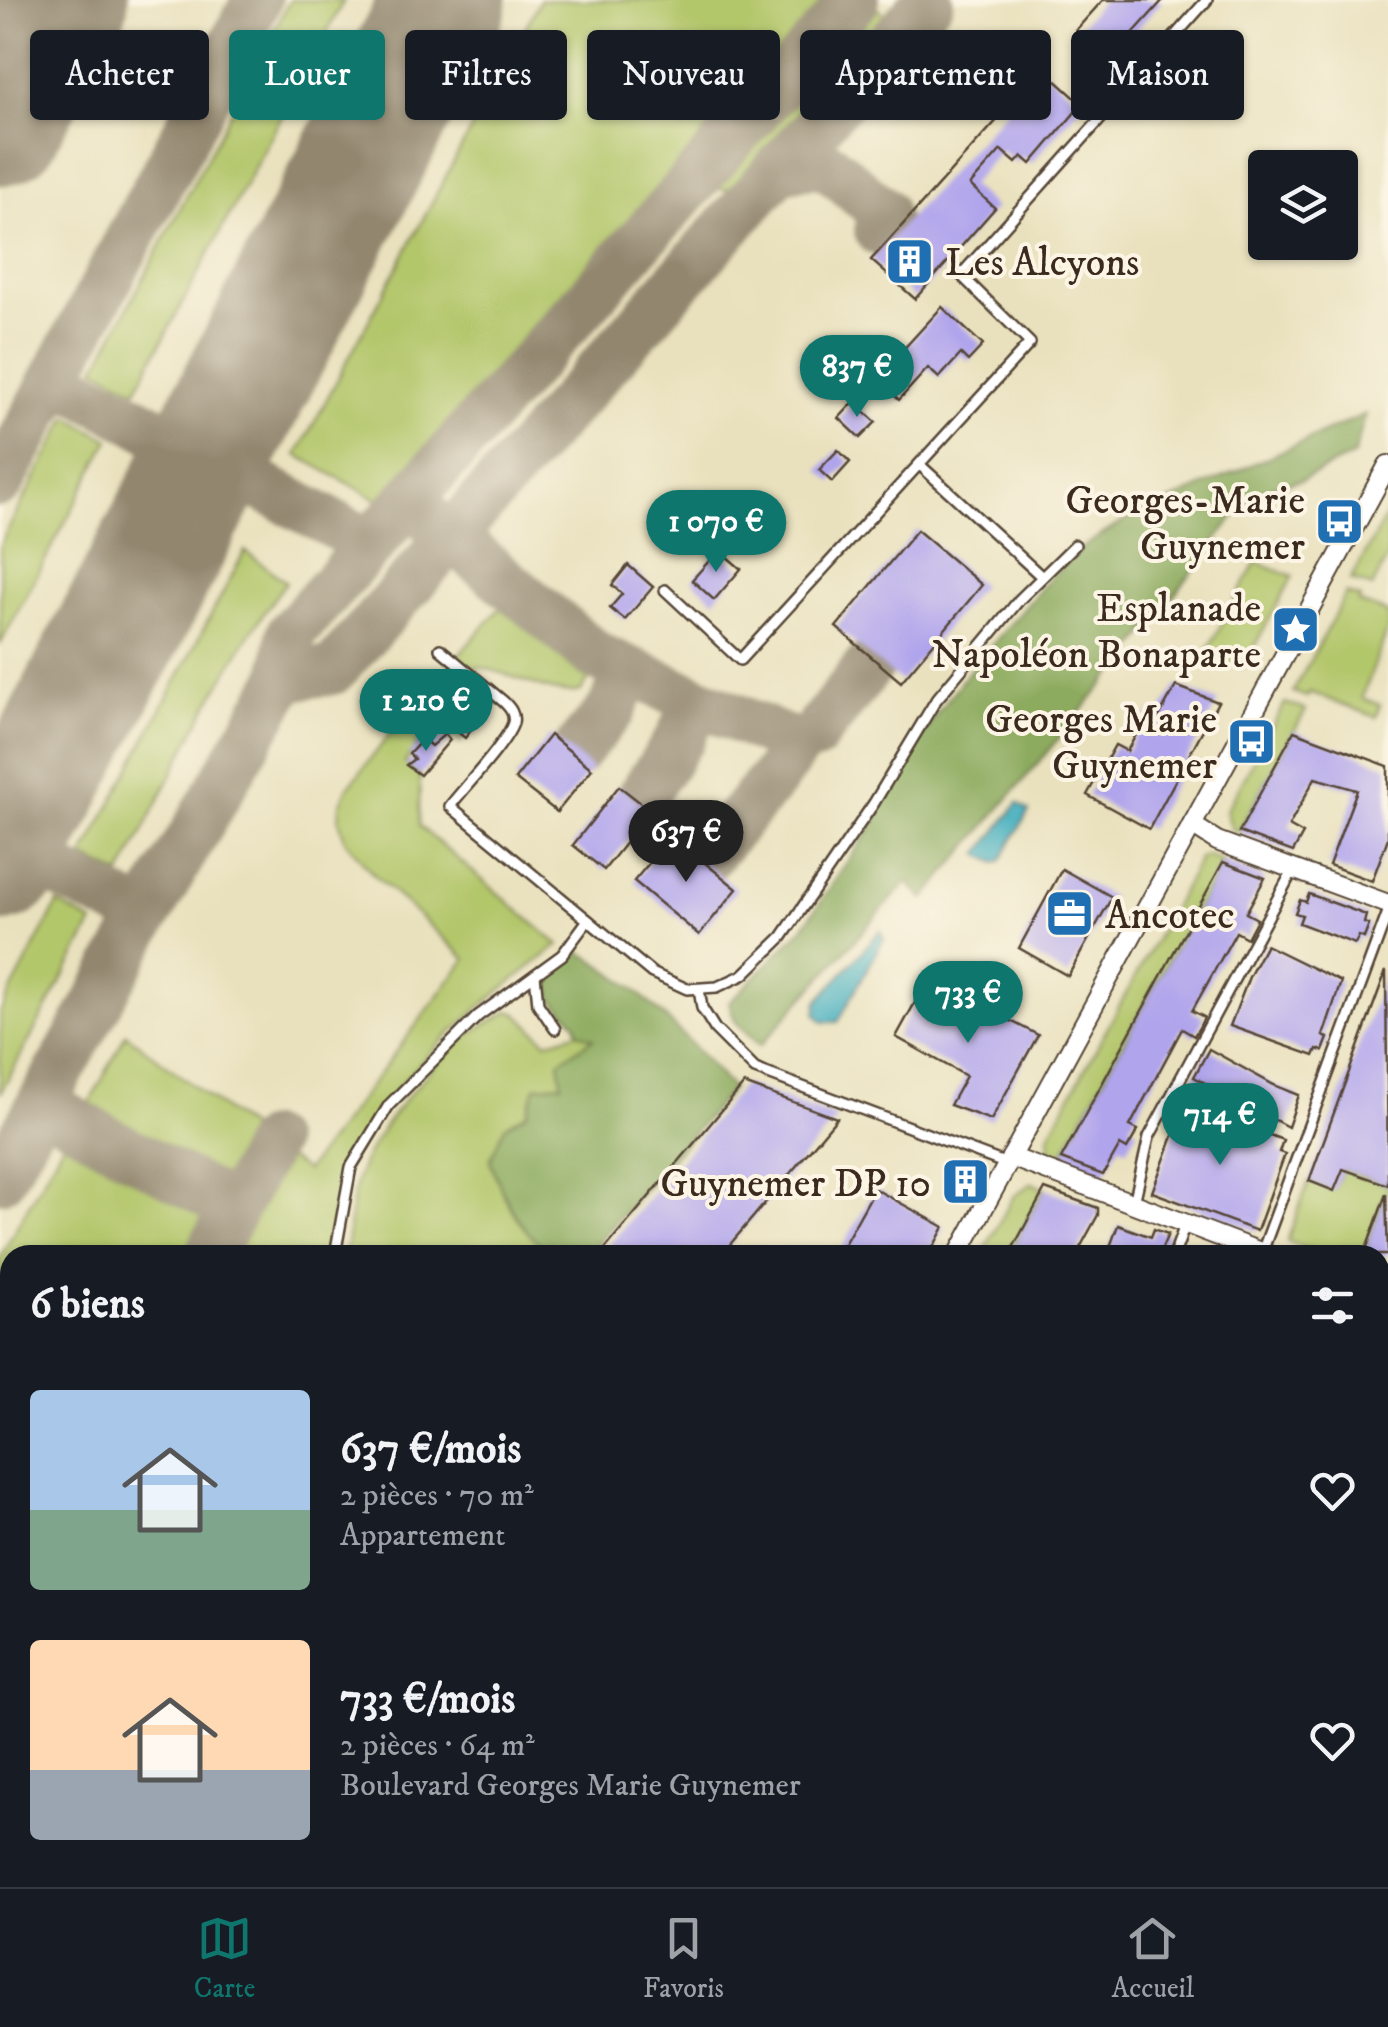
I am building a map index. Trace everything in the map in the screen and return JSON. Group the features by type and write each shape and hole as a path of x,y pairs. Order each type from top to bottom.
{"street":[{"path":"963,1245 1388,465"},
{"path":"1192,826 1218,841 1388,904"},
{"path":"1009,1161 1240,1245"}],"lane":[{"path":"665,590 740,660 920,465 1030,344 961,275 1208,0"},
{"path":"920,465 1041,576"},
{"path":"440,650 504,702 512,710 513,718 450,806 670,984 687,990 699,989 730,982 782,938 874,802 936,700 1041,576 1076,545"},
{"path":"1133,1205 1149,1138 1293,870"},
{"path":"1268,1245 1388,912"},
{"path":"337,1245 351,1168 390,1104 478,1016 562,956 588,920"},
{"path":"535,975 538,1004 554,1029"},
{"path":"699,989 702,1008 715,1029 755,1069 1009,1161"},
{"path":"1178,1245 1185,1225"}],"green space":[{"path":"290,0 344,0 328,30 274,30"},
{"path":"540,0 842,0 815,30 800,30 800,47 780,69 780,30 587,30 587,120 735,120 389,506 297,455 476,120 567,120 567,30 524,30"},
{"path":"871,3 892,20 883,30 847,30"},
{"path":"800,83 803,120 748,181 726,190 714,188 721,171 767,120 780,120 780,105"},
{"path":"229,116 229,120 280,120 136,390 96,368"},
{"path":"1366,414 1354,455 1302,480 1271,487 1239,510 1135,647 924,899 907,882 760,1046 735,1021 729,1003 802,929 875,822 891,785 936,715 1052,576 1083,547 1122,522"},
{"path":"68,417 109,440 0,645 0,544"},
{"path":"1388,512 1388,557 1372,587 1351,580"},
{"path":"245,551 286,582 218,688 121,875 83,857"},
{"path":"1256,562 1293,576 1243,667 1204,657"},
{"path":"1346,594 1388,613 1388,629 1362,698 1380,705 1376,717 1310,692 1307,697 1293,692"},
{"path":"507,600 596,668 581,691 558,691 478,667 474,670 458,656"},
{"path":"421,700 464,737 460,742 453,736 441,750 423,736 405,763 420,775 419,826 559,945 437,1046 382,1108 346,1172 331,1245 229,1245 280,1152 306,1171 466,959 370,871 345,840 339,820 347,789"},
{"path":"1285,703 1306,710 1238,832 1232,830 1226,811"},
{"path":"1208,856 1223,862 1059,1160 1050,1154 1049,1135 1200,858"},
{"path":"58,903 93,923 0,1094 0,1012"},
{"path":"580,952 602,965 680,1032 732,1089 596,1245 537,1242 508,1202 490,1160 505,1126 527,1113 536,1086 562,1084 559,1061 593,1039 578,1032 576,1023 551,998 550,975"},
{"path":"509,1011 518,1014 547,1042 578,1032 594,1038 563,1084 536,1087 527,1113 505,1126 491,1160 516,1215 544,1245 346,1245 357,1179 376,1140 407,1097 476,1030"},
{"path":"126,1034 259,1136 229,1193 84,1114"},
{"path":"74,1131 220,1213 202,1245 7,1245 68,1134"},
{"path":"1343,1169 1388,1185 1367,1245 1298,1245 1287,1241 1309,1181 1334,1190"},
{"path":"1032,1183 1045,1189 1014,1245 987,1245 1013,1197"}],"water":[{"path":"1018,803 1029,811 1000,862 979,854"},
{"path":"880,931 884,939 838,1022 823,1022 816,1014 818,1001"}],"building":[{"path":"1103,0 1163,0 1136,30 1076,30"},
{"path":"1051,76 1071,94 1071,117 1031,164 1022,156 1016,163 1001,150 970,185 995,208 915,299 871,260 997,120 1051,120"},
{"path":"942,307 983,345 968,361 961,354 939,378 928,368 899,400 877,378"},
{"path":"854,402 876,422 860,438 839,418"},
{"path":"838,450 850,462 832,482 819,470"},
{"path":"766,499 779,510 765,526 752,515"},
{"path":"917,530 982,585 901,682 836,627"},
{"path":"719,550 741,569 714,600 692,580"},
{"path":"628,565 653,587 625,620 610,608 622,594 612,585"},
{"path":"1176,686 1218,702 1149,829 1087,795 1115,745 1127,751 1147,715 1157,720"},
{"path":"469,699 485,713 465,738 448,724"},
{"path":"1294,731 1388,766 1388,838 1372,881 1329,865 1357,790 1315,778 1289,826 1303,834 1293,852 1239,832"},
{"path":"445,734 450,740 420,775 406,765 414,759 409,754 423,739 431,746"},
{"path":"550,735 592,769 557,812 515,779"},
{"path":"619,786 651,811 604,870 573,845"},
{"path":"672,836 737,889 699,935 634,881"},
{"path":"1223,862 1265,878 1246,913 1257,919 1247,938 1236,932 1192,1011 1204,1017 1200,1026 1194,1036 1182,1029 1130,1126 1138,1130 1127,1149 1120,1145 1103,1175 1061,1159"},
{"name":"Ancotec","path":"1062,869 1112,897 1068,976 1019,948"},
{"path":"1309,894 1366,915 1364,923 1369,925 1364,938 1359,936 1355,944 1299,923 1302,915 1295,913 1300,900 1306,902"},
{"path":"1266,945 1341,982 1323,1036 1328,1038 1323,1051 1317,1049 1314,1056 1230,1026"},
{"path":"1386,971 1388,1185 1343,1169 1334,1191 1309,1181"},
{"path":"928,979 997,1019 999,1015 1038,1035 991,1120 950,1105 966,1076 896,1037"},
{"path":"1209,1049 1299,1095 1288,1127 1194,1077"},
{"path":"744,1084 837,1118 729,1245 608,1245"},
{"path":"1185,1104 1283,1140 1279,1152 1285,1154 1257,1231 1152,1192"},
{"path":"875,1189 944,1227 934,1245 844,1245"},
{"path":"1045,1189 1098,1208 1082,1245 1014,1245"},
{"path":"1386,1194 1388,1245 1368,1245"},
{"path":"1118,1225 1151,1237 1154,1229 1168,1234 1163,1245 1111,1245"}],"taxiway":[{"path":"0,482 257,0"},
{"path":"0,1178 285,677 291,633 855,0"},
{"path":"285,677 333,670 929,0"},
{"path":"779,168 815,163 829,166 881,210 884,221 879,231"},
{"path":"56,378 371,544"},
{"path":"427,517 596,656 784,739 799,742 813,737 869,666"},
{"path":"574,754 611,710 629,671"},
{"path":"638,801 679,740 697,701"},
{"path":"705,859 799,742"},
{"path":"0,845 146,916"},
{"path":"41,1104 234,1208"},
{"path":"214,1245 269,1143"}],"runway":[{"path":"0,123 66,0"},
{"path":"0,860 445,0"}],"place":[{"name":"Les Alcyons","path":"910,261"},
{"name":"Georges-Marie Guynemer","path":"1340,522"},
{"name":"Esplanade Napoléon Bonaparte","path":"1296,630"},
{"name":"Georges Marie Guynemer","path":"1252,741"},
{"name":"Ancotec","path":"1070,914"},
{"name":"Guynemer DP 10","path":"966,1182"}]}
